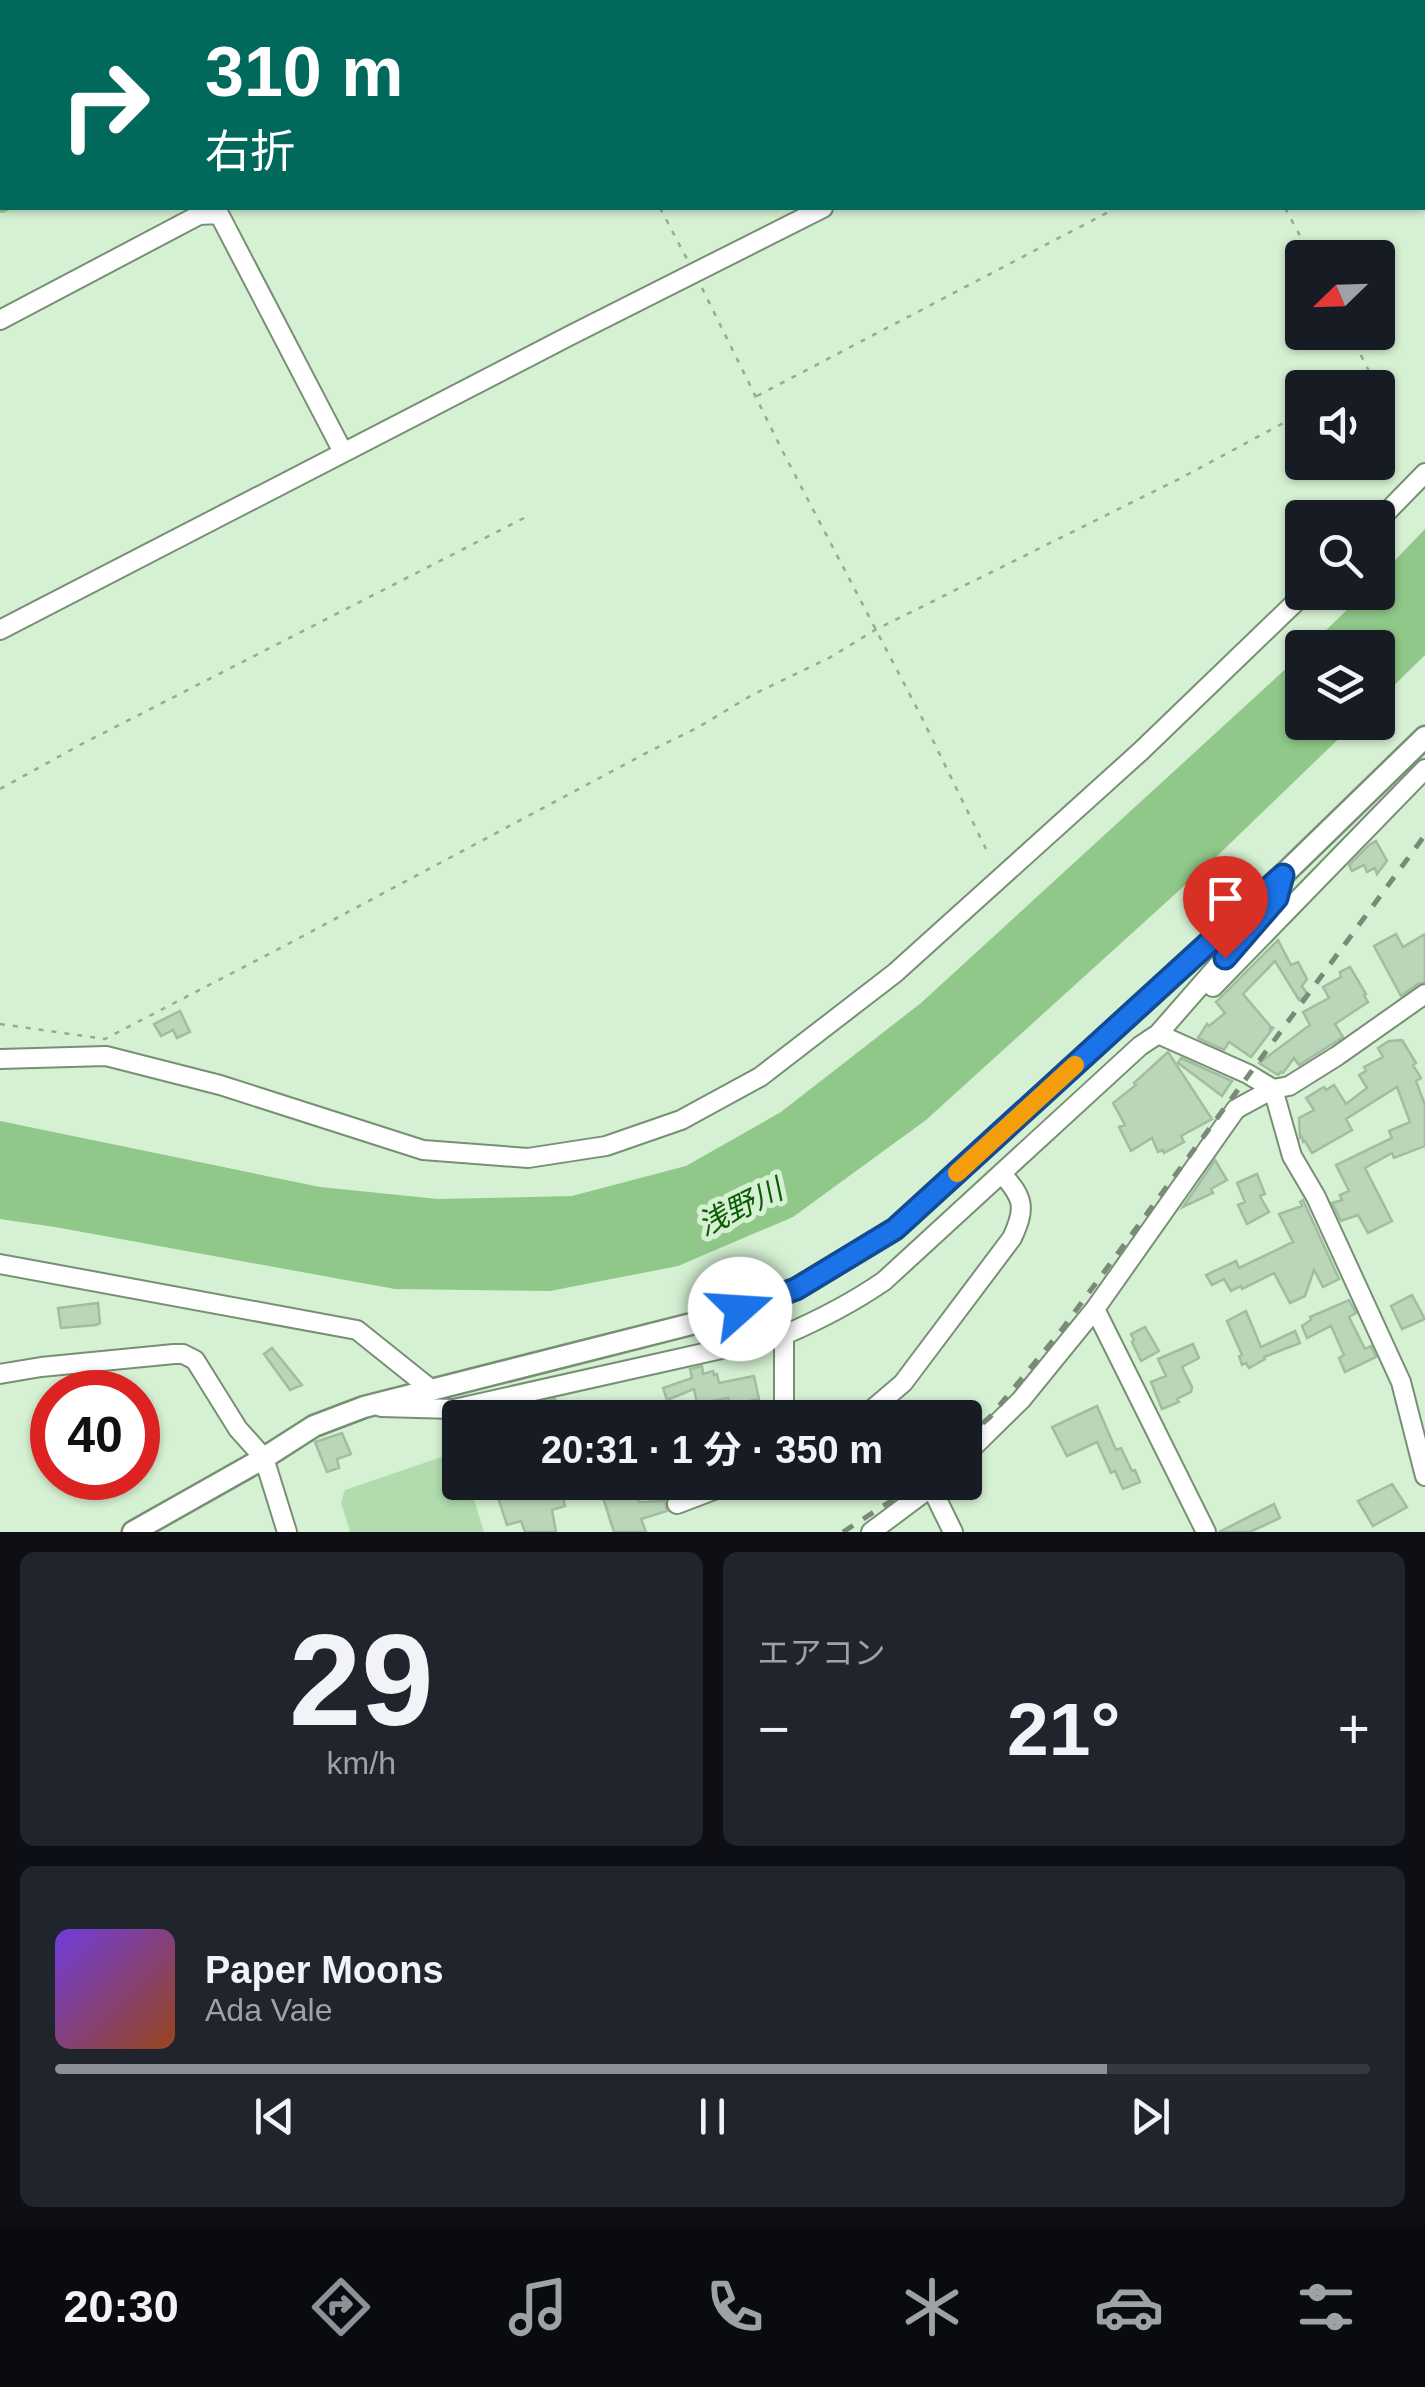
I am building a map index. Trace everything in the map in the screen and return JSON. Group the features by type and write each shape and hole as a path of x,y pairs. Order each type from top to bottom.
{"street":[{"path":"0,630 820,210"},
{"path":"0,320 199,215 218,214 343,452"},
{"path":"1395,503 1425,473"},
{"path":"0,1059 106,1056 220,1085 423,1150 528,1158 606,1146 681,1120 760,1077 895,973 1142,751 1287,610"},
{"path":"133,1532 314,1426 364,1406 711,1319 796,1289 895,1229 1283,875 1425,738"},
{"path":"364,1406 454,1409 784,1335 852,1302 884,1282 1140,1046 1161,1036 1425,770"},
{"path":"1161,1036 1277,898 1283,875"},
{"path":"982,1439 1021,1400 1095,1309 1236,1109 1273,1089 1289,1086 1425,994"},
{"path":"1161,1036 1273,1089 1292,1156 1316,1197 1401,1382 1425,1476"},
{"path":"884,1400 904,1384 1012,1238 1022,1207 1019,1193 1002,1174"},
{"path":"0,1264 357,1330 432,1390"},
{"path":"1095,1309 1206,1532"},
{"path":"784,1335 784,1400"},
{"path":"0,1374 183,1354 195,1360 238,1429 264,1458 287,1532"},
{"path":"677,1504 688,1500"},
{"path":"871,1532 916,1500"},
{"path":"940,1500 953,1532"}],"path":[{"path":"661,210 986,849"},
{"path":"756,397 1112,210"},
{"path":"1286,210 1302,240"},
{"path":"0,1024 105,1038 752,695 830,658 875,630 1285,422"},
{"path":"0,789 524,518"}],"shaded area":[{"path":"442,1457 442,1500 474,1500 484,1532 350,1532 341,1502 345,1490"}],"water":[{"path":"1425,529 1425,655 1395,684 1395,630 1326,630 1347,610 1395,610 1395,560"},
{"name":"浅野川","path":"1285,670 1285,740 1337,740 1216,857 926,1120 793,1217 678,1266 550,1291 395,1289 0,1219 0,1121 320,1187 438,1199 572,1196 686,1166 781,1112 921,1003"}],"building":[{"path":"1376,841 1387,861 1377,874 1375,868 1367,872 1364,865 1352,871 1349,865"},
{"path":"1396,934 1403,947 1425,934 1425,982 1401,996 1374,946"},
{"path":"1278,940 1291,965 1298,962 1307,979 1302,986 1308,995 1299,1000 1275,961 1243,994 1271,1027 1269,1030 1274,1027 1251,1057 1229,1042 1224,1050 1198,1038 1207,1024 1225,1013 1216,1002"},
{"path":"1350,967 1368,1002 1335,1024 1343,1037 1299,1065 1294,1058 1278,1075 1259,1063 1310,1025 1303,1012 1329,998 1323,987"},
{"path":"180,1011 190,1032 177,1038 173,1030 161,1036 154,1024"},
{"path":"1402,1040 1421,1078 1416,1081 1425,1105 1425,1146 1394,1158 1392,1153 1365,1168 1392,1221 1368,1233 1358,1215 1341,1221 1332,1203 1342,1200 1340,1195 1349,1191 1336,1165 1392,1138 1389,1131 1410,1122 1397,1087 1346,1119 1352,1130 1312,1153 1300,1138 1299,1118 1314,1110 1306,1098 1324,1087 1326,1090 1334,1085 1346,1104 1367,1088 1359,1075 1366,1071 1364,1067 1383,1057 1378,1048 1389,1041"},
{"path":"1168,1052 1212,1119 1181,1136 1184,1142 1164,1153 1158,1152 1152,1138 1131,1151 1119,1127 1125,1125 1113,1103"},
{"path":"1181,1058 1232,1081 1222,1096 1178,1063"},
{"path":"1215,1160 1227,1180 1211,1189 1213,1193 1183,1207"},
{"path":"1257,1174 1265,1194 1260,1196 1269,1212 1247,1224 1238,1205 1245,1202 1237,1183"},
{"path":"1303,1200 1339,1279 1323,1287 1314,1270 1305,1296 1290,1303 1274,1273 1242,1289 1241,1286 1231,1291 1224,1279 1212,1285 1206,1275 1236,1261 1239,1268 1293,1242 1279,1214 1302,1206"},
{"path":"1412,1295 1425,1319 1402,1329 1391,1306"},
{"path":"1349,1300 1356,1313 1349,1317 1365,1349 1371,1346 1376,1357 1345,1372 1339,1358 1344,1355 1331,1326 1307,1338 1302,1326 1310,1317"},
{"path":"98,1303 100,1323 61,1328 58,1308"},
{"path":"1246,1311 1261,1347 1295,1331 1300,1343 1264,1357 1249,1368 1246,1363 1242,1365 1242,1355 1227,1321"},
{"path":"1145,1327 1159,1351 1141,1361 1131,1334"},
{"path":"1193,1344 1199,1358 1182,1367 1191,1392 1162,1409 1151,1382 1166,1376 1158,1359"},
{"path":"272,1348 302,1385 290,1390 264,1354"},
{"path":"702,1366 703,1374 713,1371 719,1383 754,1376 759,1399 696,1400 694,1389 667,1400 663,1388 692,1378 690,1369"},
{"path":"1097,1406 1116,1450 1121,1448 1140,1482 1123,1489 1097,1442 1067,1456 1052,1427"},
{"path":"342,1433 351,1454 337,1459 339,1468 327,1472 315,1442"},
{"path":"1392,1484 1407,1507 1373,1526 1358,1501"},
{"path":"499,1500 564,1500 565,1506 552,1510 556,1532 525,1532 521,1521 507,1525"},
{"path":"604,1500 665,1501 667,1511 641,1519 646,1532 614,1532"},
{"path":"1274,1504 1280,1518 1250,1532 1219,1532"}],"railway":[{"path":"982,1424 1060,1332 1425,835"},
{"path":"843,1532 892,1500"}],"slow traffic":[{"path":"957,1173 1075,1065"}],"route":[{"path":"740,1309 796,1289 895,1229 1283,875 1277,898 1225,958"}]}
